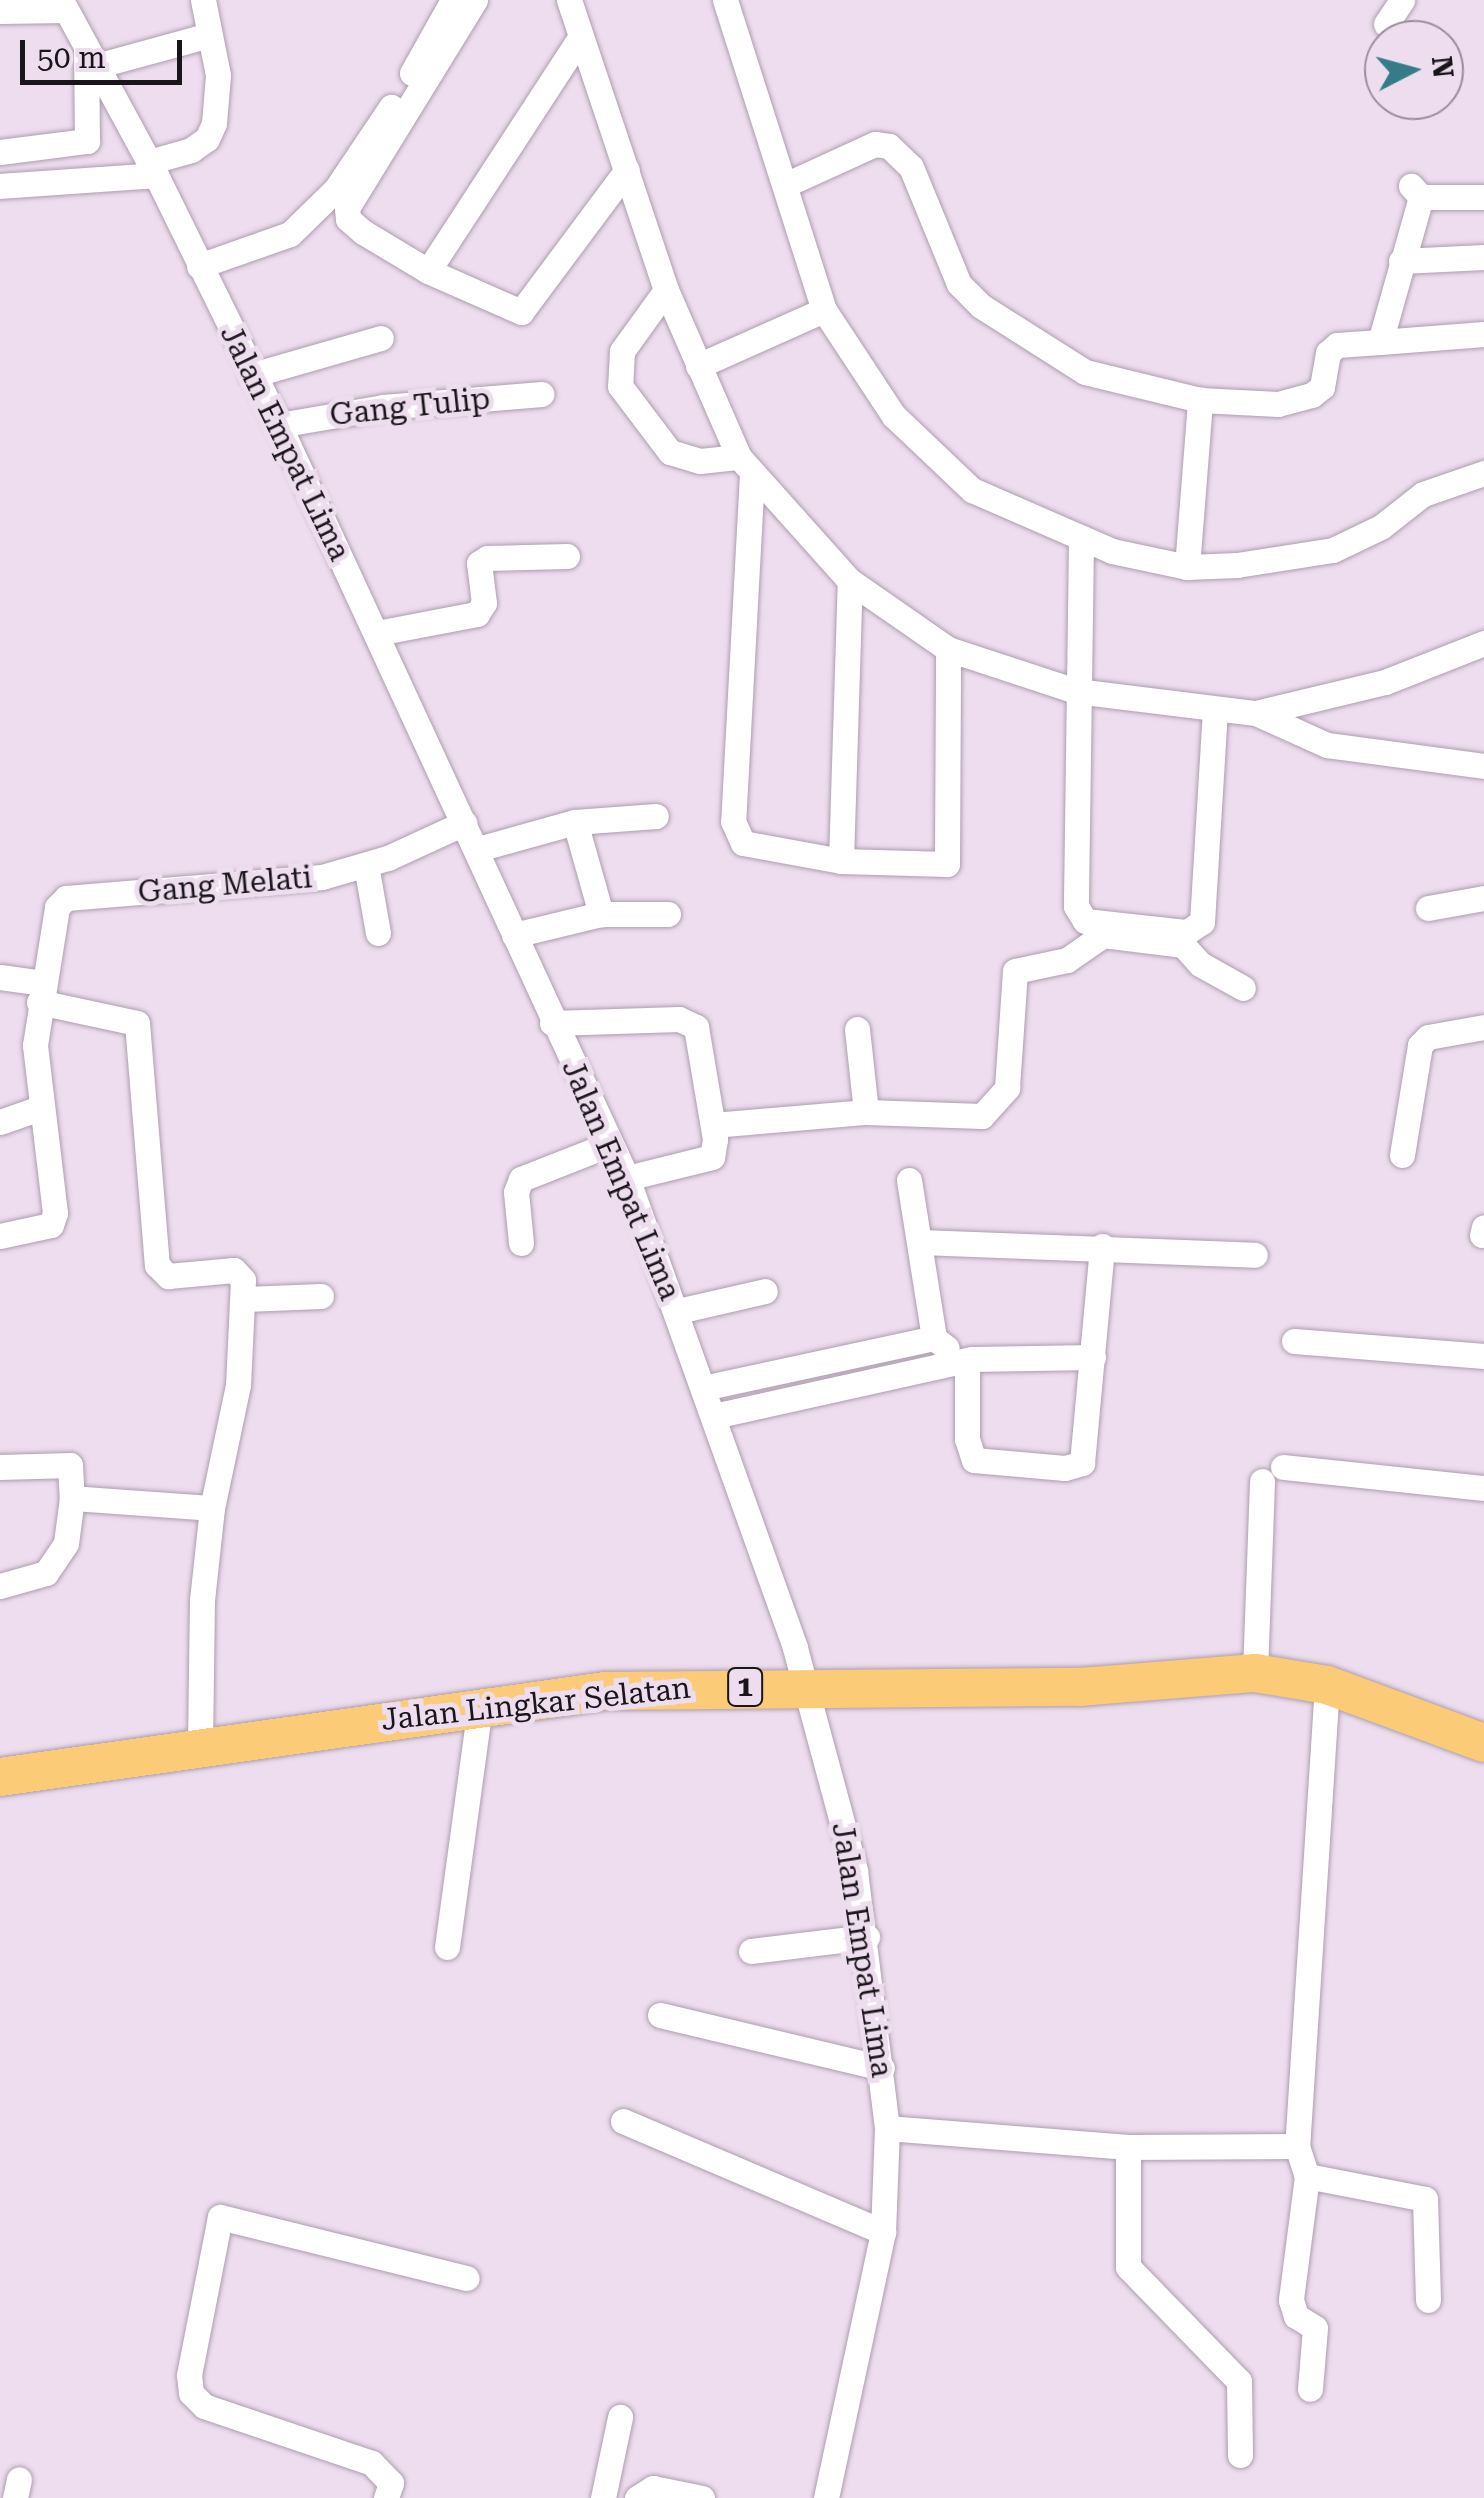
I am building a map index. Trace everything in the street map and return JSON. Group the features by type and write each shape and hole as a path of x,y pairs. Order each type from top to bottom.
{"highway":[{"name":"Jalan Lingkar Selatan","path":"0,1776 480,1707 657,1688 1092,1686 1255,1673 1327,1685 1484,1743"}],"street":[{"path":"0,186 152,168 207,139 218,75 203,0"},
{"path":"200,266 290,234 336,189 453,0"},
{"path":"475,0 347,208 348,219 428,271 521,312 627,170"},
{"path":"570,0 666,290 698,366 746,465 850,581 948,649 1076,691 1215,709 1256,713 1324,698 1484,643"},
{"path":"725,0 824,310 894,416 934,459 972,490 1081,542 1188,567 1298,559 1333,550 1381,527 1423,494 1484,474"},
{"path":"0,11 63,5"},
{"name":"Jalan Empat Lima","path":"63,5 152,168 279,425 478,849 552,1024 627,1178 678,1311 806,1688 867,1936 887,2128 884,2232 826,2498"},
{"path":"0,152 87,141 91,58 210,35"},
{"path":"428,271 580,38"},
{"path":"785,185 875,144 888,146 911,168 944,254 960,284 981,306 1086,372 1200,400 1278,404 1312,395 1322,388 1328,352 1337,345 1484,334"},
{"path":"1380,342 1416,192 1484,197"},
{"path":"1401,261 1484,257"},
{"path":"666,290 622,350 620,386 670,452 700,461 746,465"},
{"path":"698,366 824,310"},
{"path":"252,375 381,338"},
{"name":"Gang Tulip","path":"279,425 383,407 541,394"},
{"path":"1188,567 1200,400"},
{"path":"746,465 733,821 752,850 841,860 947,864 948,649"},
{"path":"1081,542 1076,906 1089,922 1187,932 1202,922 1215,709"},
{"path":"377,633 477,614 484,604 479,563 486,558 566,556"},
{"path":"841,860 850,581"},
{"path":"1324,698 1327,744"},
{"path":"1256,713 1327,744 1484,766"},
{"path":"478,849 575,822 656,816"},
{"path":"575,822 601,914"},
{"name":"Gang Melati","path":"41,992 57,907 66,898 295,882 366,865 464,823"},
{"path":"366,865 378,934"},
{"path":"1428,908 1484,898"},
{"path":"514,935 601,914 668,914"},
{"path":"713,1125 866,1112 982,1116 1007,1088 1015,971 1067,960 1094,937 1183,945 1200,964 1242,988"},
{"path":"0,977 137,1023 157,1266 168,1276 234,1270 241,1274 245,1300 238,1386 212,1508 200,1747"},
{"path":"0,1236 51,1225 40,1108 41,992"},
{"path":"552,1024 693,1021 713,1125 712,1157 627,1178"},
{"path":"1402,1156 1420,1045 1428,1037 1484,1027"},
{"path":"856,1029 866,1112"},
{"path":"0,1122 40,1108"},
{"path":"521,1244 516,1192 521,1179 610,1144"},
{"path":"909,1180 934,1338 967,1363"},
{"path":"920,1242 1102,1246 1255,1255"},
{"path":"967,1363 968,1439 974,1460 1075,1468 1085,1453 1102,1246"},
{"path":"678,1311 765,1291"},
{"path":"245,1300 322,1296"},
{"path":"704,1388 934,1338"},
{"path":"1294,1340 1484,1356"},
{"path":"714,1416 967,1363 1094,1357"},
{"path":"0,1467 70,1465 72,1498 66,1542 46,1573 0,1586"},
{"path":"1255,1673 1273,1474 1484,1488"},
{"path":"72,1498 212,1508"},
{"path":"1310,2388 1315,2328 1296,2316 1291,2300 1307,2176 1297,2146 1327,1685"},
{"path":"447,1948 480,1707"},
{"path":"751,1951 867,1936"},
{"path":"660,2015 882,2068"},
{"path":"624,2120 884,2232"},
{"path":"887,2128 1128,2147 1297,2146"},
{"path":"1128,2147 1128,2267 1239,2381 1240,2454"},
{"path":"1307,2176 1425,2199 1428,2300"},
{"path":"386,2498 391,2483 372,2464 204,2406 191,2393 189,2375 220,2217 466,2278"},
{"path":"602,2498 620,2417"},
{"path":"637,2498 654,2488 702,2498"}]}
